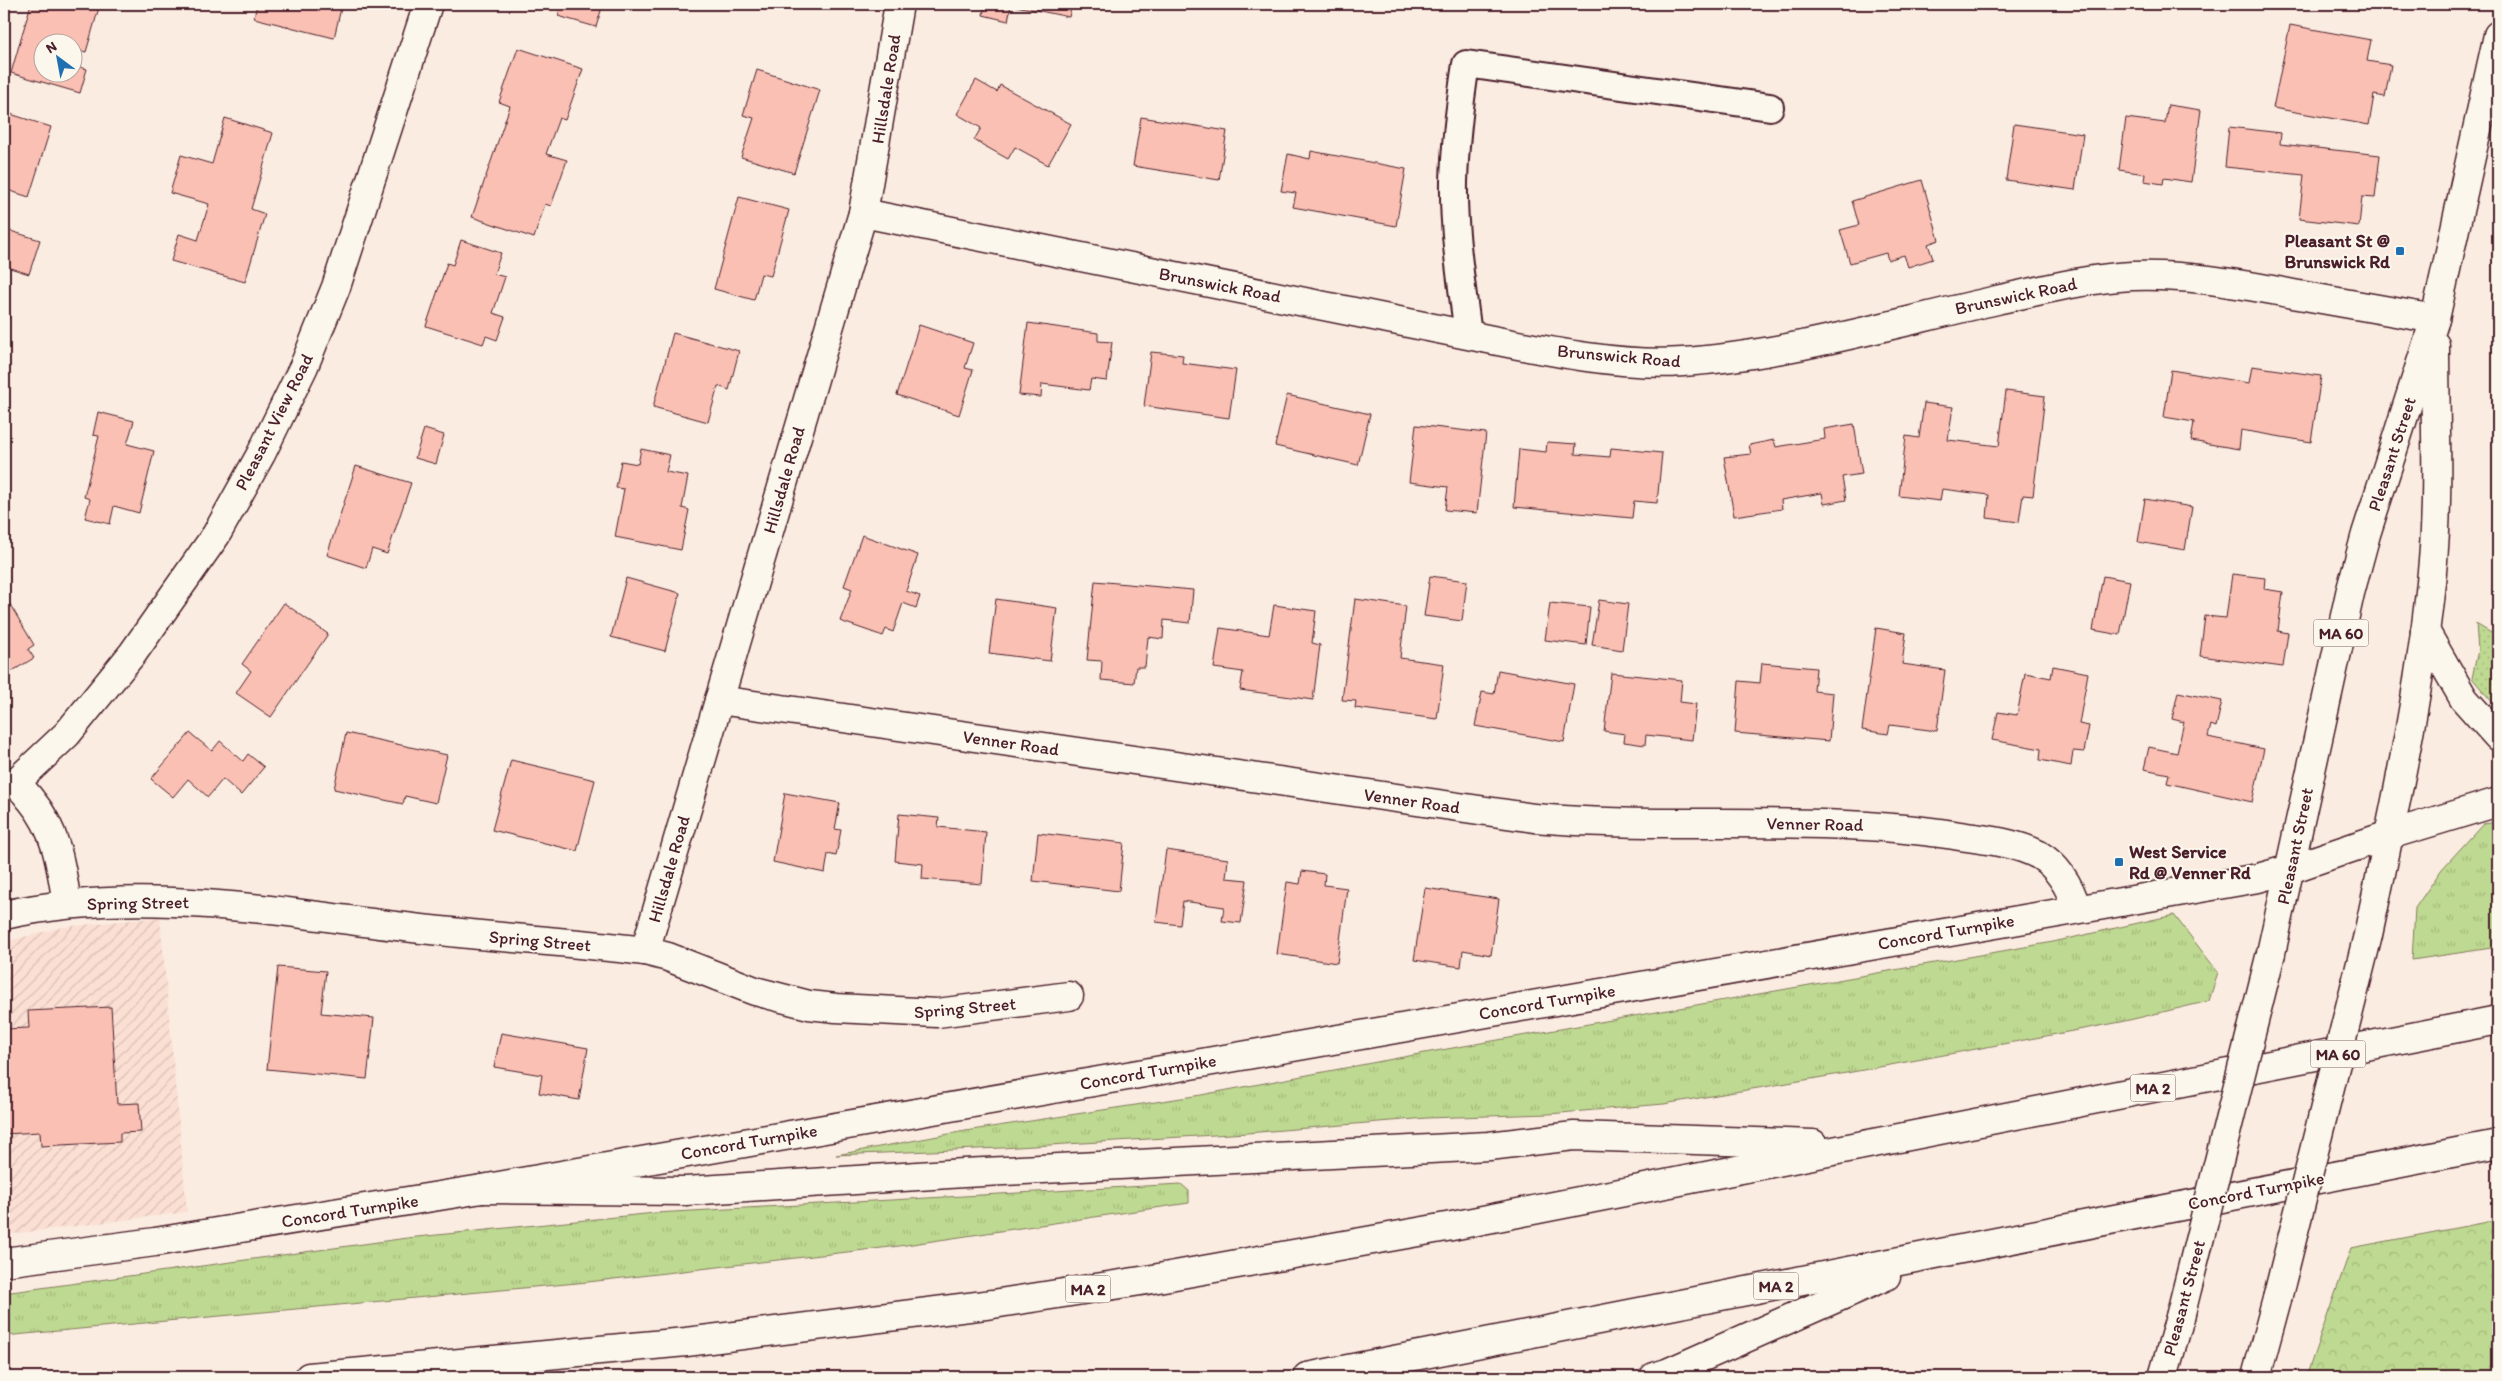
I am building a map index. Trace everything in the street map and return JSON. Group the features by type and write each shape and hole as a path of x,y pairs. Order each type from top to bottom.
{"main road":[{"name":"Pleasant View Road","path":"10,782 67,734 133,653 216,535 261,454 304,366 336,287 428,4"},
{"name":"Hillsdale Road","path":"645,951 864,213 900,4"},
{"name":"Pleasant Street","path":"2164,1377 2271,953 2350,593 2366,534 2435,319 2498,35"},
{"name":"Brunswick Road","path":"864,213 1468,335 1536,348 1642,362 1679,363 1772,351 2049,288 2118,277 2160,276 2254,286 2435,319"},
{"name":"Pleasant Street","path":"2256,1377 2368,935 2389,835 2425,631 2433,560 2435,504 2435,319"},
{"path":"2425,631 2464,699 2484,725 2498,737"},
{"name":"Venner Road","path":"719,700 1534,818 1622,823 1825,823 1930,831 2004,843 2038,855 2055,867 2062,877 2077,909"},
{"path":"10,782 35,805 52,833 60,857 67,904"},
{"name":"Concord Turnpike","path":"4,1262 181,1238 482,1189 2258,878 2498,802"},
{"name":"Spring Street","path":"4,915 67,904 137,900 198,902 464,934 645,951 668,957 755,990 809,1005 836,1008 937,1013 1069,996"},
{"name":"MA 2","path":"309,1377 686,1342 973,1306 1147,1280 1452,1226 2498,1020"},
{"path":"482,1189 686,1191 955,1173 1490,1146 1574,1136 1859,1146"},
{"name":"Concord Turnpike","path":"1307,1377 2498,1144"},
{"path":"1654,1377 1668,1373 1931,1255"}],"lane":[{"path":"1468,335 1457,241 1454,183 1460,104 1466,64 1770,107"}],"shaded area":[{"path":"160,917 187,1212 4,1235 4,942 63,927"}],"green space":[{"path":"2476,624 2498,637 2498,709 2472,678 2478,650"},
{"path":"2498,822 2498,947 2412,960 2415,908 2442,869 2483,824"},
{"path":"2174,915 2218,972 2209,1001 2121,1022 1858,1071 1664,1104 1549,1114 1427,1118 1247,1133 1001,1148 836,1155 965,1131 1201,1095 1430,1052 2053,942"},
{"path":"1181,1184 1189,1191 1189,1203 899,1246 588,1282 4,1336 4,1293 407,1238 655,1213"},
{"path":"2498,1220 2498,1377 2306,1377 2351,1248"}],"building":[{"path":"31,4 100,4 86,52 82,51 82,32 32,32 32,79 11,73"},
{"path":"257,4 342,4 334,38 254,18"},
{"path":"556,4 603,4 596,27 558,16 561,5"},
{"path":"985,4 1072,4 1069,17 1011,5 1008,21 983,15"},
{"path":"2290,25 2371,40 2367,61 2391,65 2385,97 2374,95 2369,125 2273,108"},
{"path":"518,48 583,69 565,120 559,118 546,154 567,160 551,206 545,204 534,238 472,217 510,106 499,102"},
{"path":"82,68 87,69 80,93 42,82 82,82"},
{"path":"757,70 820,90 794,173 741,157 754,118 743,115"},
{"path":"976,80 997,92 1000,85 1071,124 1048,165 1015,147 1008,159 974,140 981,128 957,114"},
{"path":"2168,105 2201,110 2191,182 2164,178 2163,184 2144,181 2145,174 2119,170 2126,118 2165,123"},
{"path":"4,112 51,127 29,197 4,189"},
{"path":"1141,117 1227,131 1219,180 1133,166"},
{"path":"225,118 273,133 251,209 265,214 245,282 171,261 179,234 198,240 209,204 170,193 181,155 212,164"},
{"path":"2014,124 2083,134 2075,190 2006,180"},
{"path":"2229,127 2281,133 2280,144 2380,155 2375,198 2362,197 2359,226 2299,219 2304,175 2225,167"},
{"path":"1311,151 1406,169 1396,226 1293,207 1296,193 1281,191 1288,154 1310,159"},
{"path":"1922,180 1939,240 1928,244 1933,259 1908,267 1904,255 1888,260 1886,253 1850,263 1840,230 1859,225 1852,201"},
{"path":"739,197 789,210 771,276 761,274 754,300 714,289"},
{"path":"4,229 40,240 29,274 7,267 4,279"},
{"path":"461,240 501,253 494,274 505,277 493,313 505,317 497,340 486,336 483,344 426,326 447,263 453,265"},
{"path":"4,313 10,315 4,332"},
{"path":"1028,323 1098,333 1098,341 1112,342 1107,381 1091,379 1089,390 1042,384 1041,397 1019,395"},
{"path":"919,325 973,343 965,368 973,370 959,415 897,395"},
{"path":"673,333 739,351 729,390 718,386 708,422 653,407"},
{"path":"1151,352 1183,355 1182,363 1236,370 1229,418 1144,406"},
{"path":"2252,366 2321,376 2311,442 2241,430 2239,449 2191,441 2194,422 2164,417 2171,370 2249,383"},
{"path":"2006,391 2045,396 2033,496 2023,495 2019,522 1987,518 1989,495 1942,489 1940,501 1899,496 1906,436 1919,438 1924,403 1953,407 1948,440 1999,446"},
{"path":"1287,395 1370,414 1358,465 1275,446"},
{"path":"98,412 134,421 127,444 154,451 139,513 114,506 110,524 85,518 90,499 84,497 99,436 93,435"},
{"path":"1854,424 1862,474 1842,477 1846,500 1824,504 1822,493 1781,500 1782,509 1734,516 1724,457 1751,454 1749,445 1774,440 1776,447 1825,439 1824,429"},
{"path":"1416,425 1486,433 1477,513 1445,510 1448,487 1409,482"},
{"path":"424,429 444,435 436,464 415,458"},
{"path":"1547,442 1576,444 1575,454 1610,457 1611,448 1662,453 1657,503 1634,501 1632,518 1514,507 1519,449 1546,452"},
{"path":"641,449 670,455 666,472 688,476 682,508 689,510 681,550 615,537 624,489 616,488 621,461 638,464"},
{"path":"356,466 411,483 387,554 372,549 366,568 327,555"},
{"path":"2145,499 2192,507 2185,550 2138,542"},
{"path":"862,535 918,555 906,591 920,596 916,608 903,603 893,632 886,629 883,636 840,621 852,589 844,586"},
{"path":"2232,574 2265,578 2264,589 2283,592 2278,631 2288,633 2283,667 2200,656 2205,616 2226,618"},
{"path":"1430,576 1467,581 1462,621 1424,616"},
{"path":"2103,576 2130,581 2120,635 2093,630"},
{"path":"626,578 680,593 665,651 611,637"},
{"path":"1095,581 1193,590 1190,623 1164,620 1163,639 1148,637 1145,667 1136,667 1134,683 1101,680 1102,661 1087,660"},
{"path":"996,599 1057,608 1050,661 989,653"},
{"path":"1355,599 1406,606 1400,658 1444,664 1437,719 1355,708 1356,701 1342,700"},
{"path":"1599,600 1628,604 1622,650 1592,645"},
{"path":"8,601 34,645 28,649 34,658 4,676 4,604"},
{"path":"284,603 328,634 271,717 236,693 251,671 242,664"},
{"path":"1550,603 1590,607 1586,645 1545,640"},
{"path":"1274,605 1316,611 1312,643 1320,645 1313,700 1240,690 1243,672 1214,668 1220,628 1269,635"},
{"path":"1876,628 1906,633 1902,664 1945,670 1937,731 1890,725 1888,734 1862,730"},
{"path":"1762,663 1816,668 1814,691 1833,693 1829,741 1735,733 1739,681 1760,683"},
{"path":"2053,666 2088,673 2079,724 2089,726 2084,752 2073,751 2071,766 2040,760 2041,749 1992,740 1998,712 2017,715 2025,673 2051,678"},
{"path":"1498,670 1574,684 1564,742 1475,726 1482,692 1494,694"},
{"path":"1611,673 1682,680 1680,702 1696,704 1692,740 1646,735 1645,745 1624,742 1625,734 1604,731"},
{"path":"2178,692 2222,701 2216,727 2211,725 2208,737 2264,749 2252,802 2167,783 2169,774 2144,769 2149,747 2177,753 2184,722 2172,719"},
{"path":"190,733 212,751 220,741 243,761 248,754 264,767 241,795 223,779 208,797 188,779 173,797 151,779"},
{"path":"346,733 447,755 436,803 405,796 403,804 334,789"},
{"path":"511,760 595,780 577,851 492,830"},
{"path":"785,793 840,803 835,829 841,830 836,856 828,854 825,873 773,862"},
{"path":"899,814 939,818 938,827 986,832 982,884 922,879 923,864 895,861"},
{"path":"1038,833 1124,843 1119,891 1033,881"},
{"path":"1166,850 1228,859 1226,878 1247,880 1241,923 1222,921 1224,907 1183,901 1180,925 1156,922"},
{"path":"1302,871 1325,874 1324,885 1347,888 1337,963 1277,954 1287,882 1300,884"},
{"path":"1425,888 1499,899 1491,955 1463,950 1461,967 1414,960"},
{"path":"278,967 326,971 321,1013 374,1018 367,1079 267,1069"},
{"path":"111,1007 117,1104 139,1103 141,1132 120,1133 120,1142 41,1146 40,1132 4,1134 4,1029 29,1028 28,1011"},
{"path":"501,1033 588,1048 579,1100 539,1093 542,1075 494,1067"}],"place":[{"name":"Pleasant St @ Brunswick Rd","path":"2400,251"},
{"name":"West Service Rd @ Venner Rd","path":"2119,862"}]}
